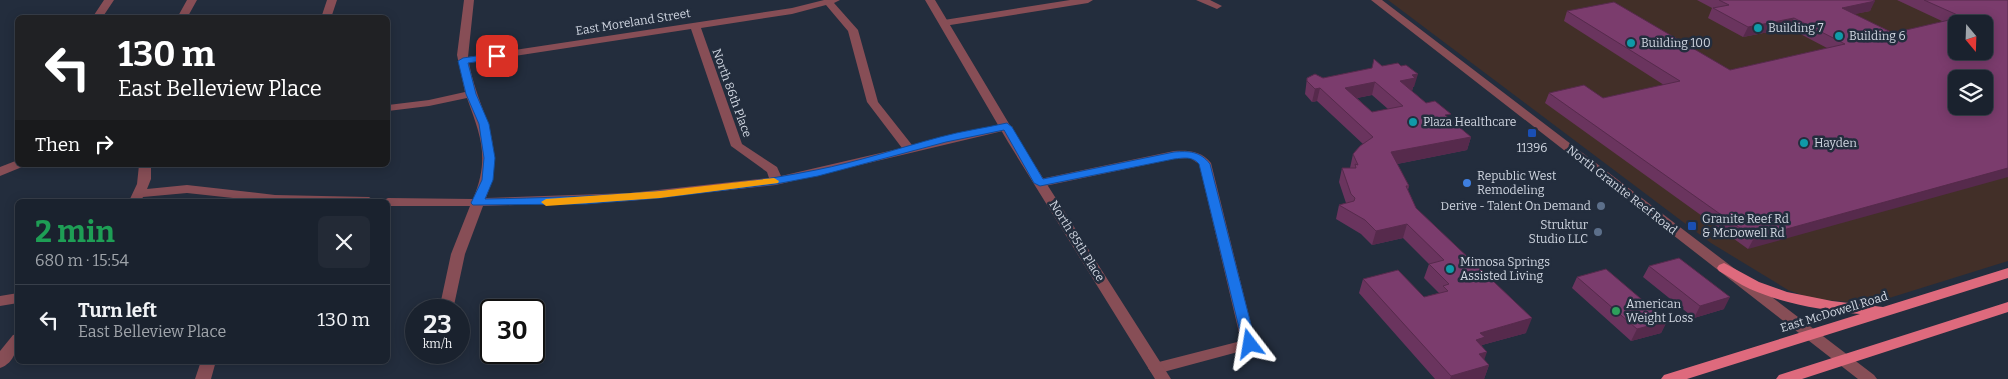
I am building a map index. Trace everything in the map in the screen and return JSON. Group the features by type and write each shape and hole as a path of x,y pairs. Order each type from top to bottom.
{"main road":[{"path":"1724,268 1754,285 1797,299 1816,304 1886,311"},
{"name":"East McDowell Road","path":"1669,379 2008,273"},
{"path":"1784,379 2008,307"}],"street":[{"path":"99,15 109,0"},
{"path":"184,15 192,0"},
{"path":"327,15 332,0"},
{"path":"448,299 458,254 487,180 490,158 484,124 471,94 463,61 469,0"},
{"name":"North 85th Place","path":"930,0 1040,183 1159,373"},
{"path":"944,23 1088,0"},
{"path":"1201,0 1217,6"},
{"name":"North Granite Reef Road","path":"1376,0 1869,379"},
{"path":"832,1 852,30 873,102 908,149"},
{"name":"East Moreland Street","path":"463,61 792,11 832,1"},
{"name":"North 86th Place","path":"695,25 702,50 737,146 773,170 776,181"},
{"path":"390,108 429,103 471,94"},
{"path":"390,202 586,201 660,195 776,181 818,173 945,139 1007,127"},
{"path":"1040,183 1174,155 1190,154 1199,157 1205,164 1250,344 1159,373"},
{"path":"0,172 15,165"},
{"path":"137,198 146,175 145,167"},
{"path":"137,198 187,189 208,190 253,197 292,199"},
{"path":"0,301 15,298"},
{"path":"0,362 15,343"},
{"path":"203,379 208,364"}],"shaded area":[{"path":"1388,0 2008,0 2008,261 1886,299 1850,302 1813,299 1788,290 1711,243"}],"building":[{"name":"Hayden","path":"1719,0 1873,0 1875,1 1842,8 1893,33 1948,20 1948,60 1993,60 1993,15 1958,15 1924,0 2008,0 2008,168 1754,238 1549,93 1584,85 1603,98 1680,81 1567,11 1614,2 1730,70 1845,44 1794,18 1748,27 1713,8 1729,5"},
{"path":"1374,59 1382,66 1398,63 1401,66 1406,65 1418,74 1412,75 1415,78 1400,81 1426,103 1435,101 1451,114 1445,115 1471,137 1391,152 1409,186 1406,186 1416,208 1532,318 1480,333 1485,337 1476,340 1487,352 1479,354 1489,365 1451,376 1363,279 1398,270 1424,297 1448,291 1443,286 1449,284 1429,264 1444,260 1407,224 1376,231 1365,220 1339,205 1354,201 1355,198 1351,194 1342,168 1356,168 1355,164 1358,165 1353,154 1360,146 1373,137 1320,88 1315,89 1307,81 1307,78 1315,74 1323,78 1372,68","holes":["1375,82 1403,106 1372,112 1345,88"]},
{"path":"1679,258 1730,297 1700,306 1649,266"},
{"path":"1606,269 1667,321 1637,329 1577,277"}],"slow traffic":[{"path":"546,202 660,195 774,181"}],"place":[{"name":"Building 7","path":"1758,28"},
{"name":"Building 6","path":"1839,36"},
{"name":"Building 100","path":"1631,43"},
{"name":"Plaza Healthcare","path":"1413,122"},
{"name":"11396","path":"1532,133"},
{"name":"Hayden","path":"1804,143"},
{"name":"Republic West Remodeling","path":"1467,183"},
{"name":"Derive - Talent On Demand","path":"1601,206"},
{"name":"Granite Reef Rd & McDowell Rd","path":"1692,226"},
{"name":"Struktur Studio LLC","path":"1598,232"},
{"name":"Mimosa Springs Assisted Living","path":"1450,269"},
{"name":"American Weight Loss","path":"1616,311"}],"route":[{"path":"497,56 463,61 464,72 471,94 484,124 490,158 487,180 477,203 586,201 660,195 776,181 818,173 945,139 1007,127 1014,142 1040,183 1174,155 1190,154 1199,157 1205,164 1250,344"}]}
